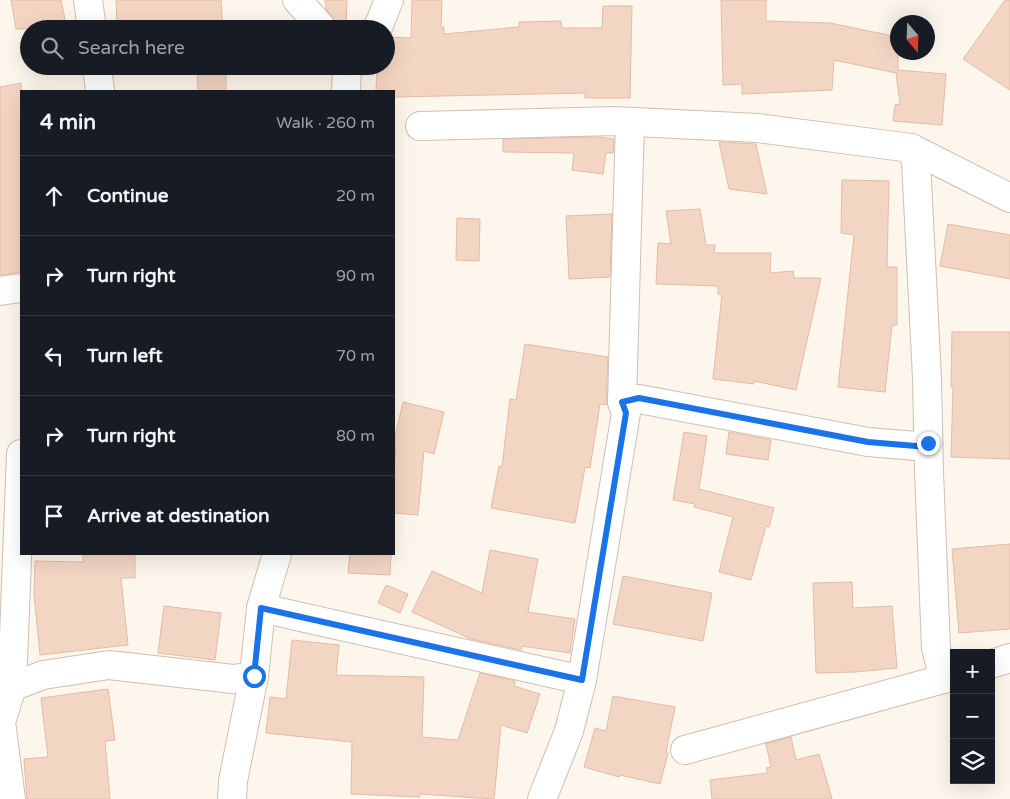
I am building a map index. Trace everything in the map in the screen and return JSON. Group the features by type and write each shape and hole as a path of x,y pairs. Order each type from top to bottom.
{"street":[{"path":"88,0 91,20"},
{"path":"297,0 315,20"},
{"path":"381,20 389,0"},
{"path":"98,75 100,90"},
{"path":"346,90 347,75"},
{"path":"420,126 630,122 758,128 911,148 1010,198"},
{"path":"542,799 569,731 582,680 626,413 622,402 630,122"},
{"path":"685,750 949,678 936,648 916,161 911,148"},
{"path":"0,291 20,288"},
{"path":"622,402 639,398 868,442 928,447"},
{"path":"12,799 1,722 12,688 20,480"},
{"path":"232,799 233,781 254,676 261,608 277,555"},
{"path":"261,608 582,680"},
{"path":"995,663 1010,658"},
{"path":"12,688 43,675 109,665 233,679 254,676"}],"building":[{"path":"11,0 61,0 65,20 20,20 20,29 16,29"},
{"path":"116,0 221,0 222,20 117,20"},
{"path":"325,0 347,0 346,20 334,20 326,9"},
{"path":"412,0 442,0 441,27 444,27 444,34 519,27 519,22 561,21 562,28 602,28 603,6 632,6 630,98 585,98 585,93 395,97 395,90 376,90 377,75 395,75 395,37 411,38"},
{"path":"721,0 766,0 766,21 830,23 890,35 890,60 898,60 898,70 946,74 942,125 893,121 895,105 900,104 896,73 834,60 832,90 742,94 742,84 723,85"},
{"path":"1005,0 1010,0 1010,90 963,59"},
{"path":"197,75 226,75 226,90 198,90"},
{"path":"21,83 20,272 0,275 0,87"},
{"path":"598,137 614,139 613,153 606,153 603,174 572,170 574,153 503,152 503,139"},
{"path":"719,142 756,144 767,194 729,189"},
{"path":"842,180 889,181 887,267 897,267 897,325 892,325 885,392 838,387 854,235 841,233"},
{"path":"700,209 706,245 715,245 714,253 771,253 770,273 793,271 794,278 821,278 796,390 754,381 754,384 713,379 722,294 718,294 718,286 656,284 658,243 671,244 666,211"},
{"path":"612,214 610,277 569,279 566,216"},
{"path":"457,218 480,219 479,261 456,260"},
{"path":"948,224 1010,235 1010,279 940,266"},
{"path":"952,332 1010,332 1010,459 951,457"},
{"path":"525,344 608,357 606,405 600,404 590,468 585,467 575,523 491,508 499,466 502,466 510,399 516,400"},
{"path":"403,402 444,412 434,454 424,451 418,515 395,513 395,437"},
{"path":"684,432 707,436 699,489 774,508 769,527 766,526 751,580 719,572 733,517 694,507 695,504 673,500"},
{"path":"729,432 771,440 768,460 726,454"},
{"path":"1010,544 1010,629 959,633 952,549"},
{"path":"490,550 538,559 528,612 575,619 570,653 522,646 521,650 471,639 412,612 432,571 482,593"},
{"path":"83,555 135,555 135,578 121,578 128,645 40,655 34,594 35,561 83,562"},
{"path":"350,555 391,555 390,575 348,573"},
{"path":"623,576 712,593 703,641 613,624"},
{"path":"852,582 853,608 892,606 897,668 816,673 813,583"},
{"path":"386,585 408,594 400,613 378,603"},
{"path":"164,606 221,613 215,660 158,653"},
{"path":"292,640 339,645 336,675 424,677 422,737 458,740 480,673 515,681 514,686 540,694 527,733 501,725 494,799 420,794 420,797 351,794 352,742 266,733 270,697 286,699"},
{"path":"108,689 115,740 105,741 110,799 27,799 24,759 48,757 41,698"},
{"path":"613,696 675,707 666,752 668,753 660,784 620,775 619,777 584,767 595,728 606,731"},
{"path":"791,737 796,760 819,754 832,799 712,799 710,780 768,773 766,768 771,767 766,744"}],"route":[{"path":"254,676 261,608 582,680 626,413 622,402 639,398 868,442 928,447 928,443"}]}
